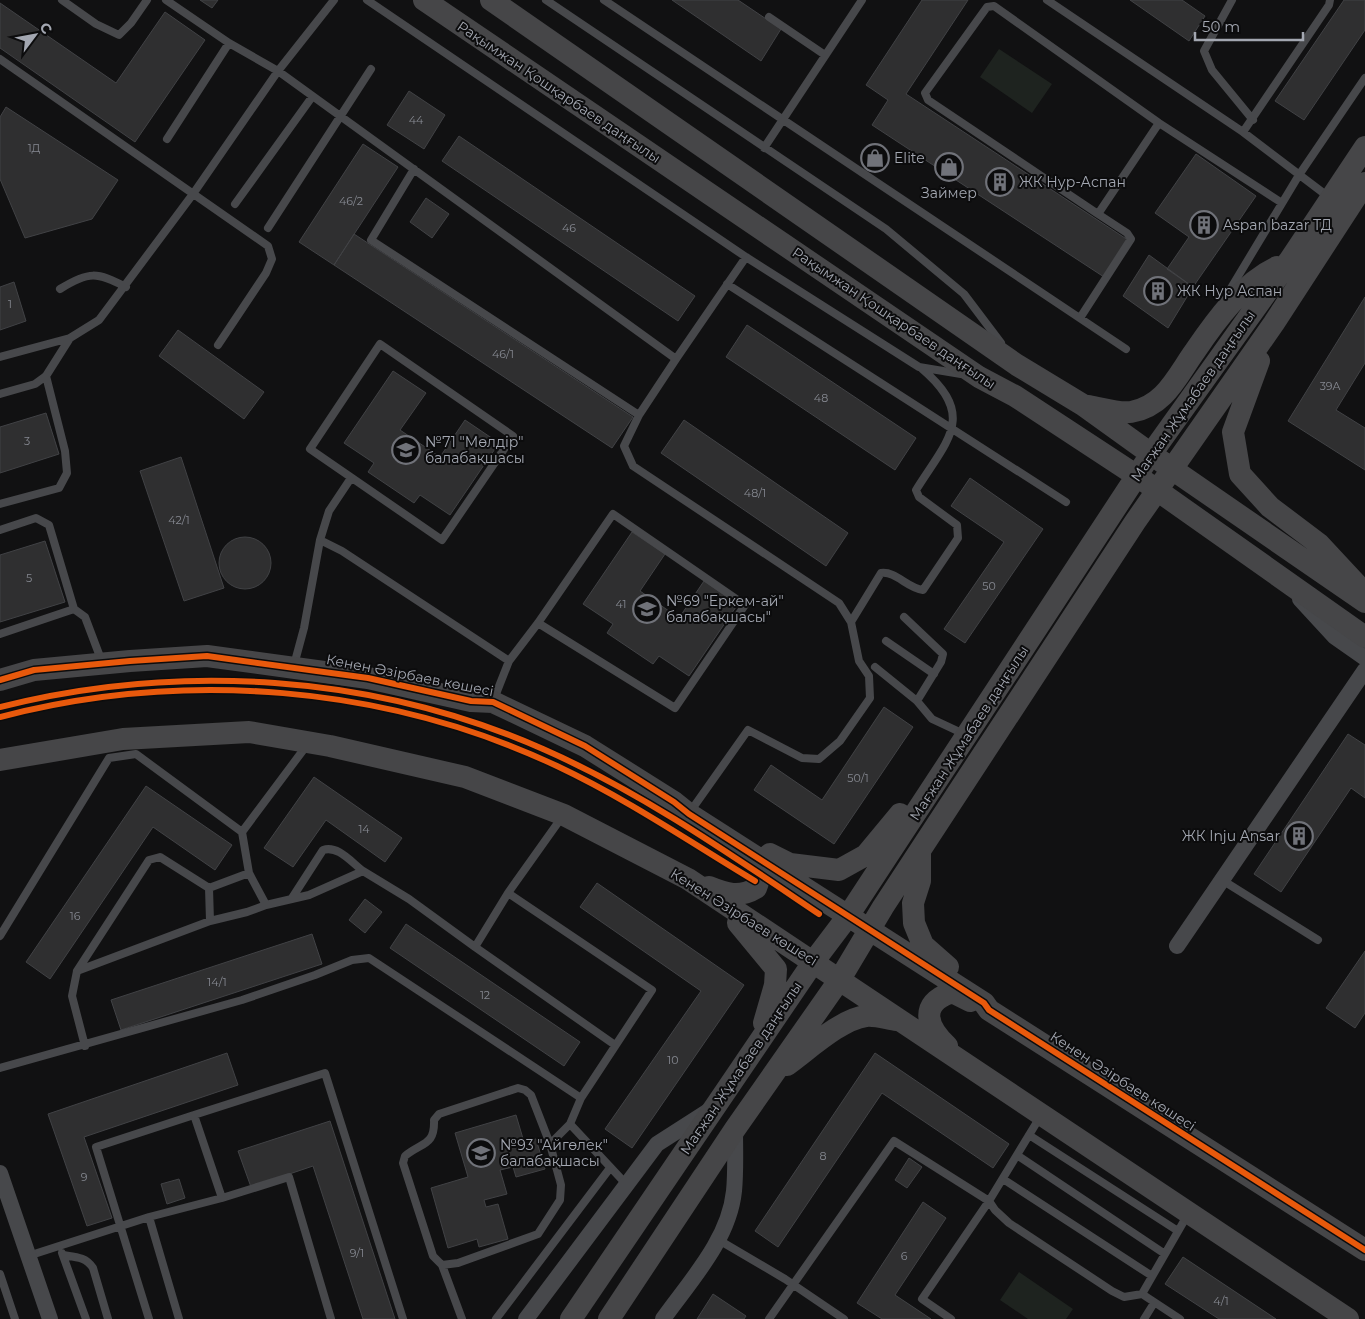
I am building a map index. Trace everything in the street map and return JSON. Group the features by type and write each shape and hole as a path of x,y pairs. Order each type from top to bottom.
{"main road":[{"name":"Рақымжан Қошқарбаев даңғылы","path":"424,0 979,377 1015,396 1137,476 1283,581 1365,636"},
{"path":"491,0 1017,365 1083,405 1365,602"},
{"name":"Мағжан Жұмабаев даңғылы","path":"571,1319 814,961 848,916 1172,424 1289,261 1365,147"},
{"name":"Мағжан Жұмабаев даңғылы","path":"609,1319 735,1129 840,979 920,851 1156,490 1193,442 1362,193"},
{"path":"1083,405 1129,413 1147,407 1168,392 1195,350 1232,303 1266,272 1289,261"},
{"path":"1274,323 1233,432 1240,474 1270,507 1319,544 1365,594"},
{"path":"1172,424 1175,432 1182,439 1193,442"},
{"name":"Кенен Әзірбаев көшесі","path":"0,680 34,670 207,656 368,678 471,701 493,702 585,746 1365,1250"},
{"name":"Кенен Әзірбаев көшесі","path":"0,760 249,732 309,742 465,777 564,815 688,879 719,901 814,961 1041,1115 1183,1222 1348,1319"},
{"path":"713,828 790,864 839,870 866,855 928,780 963,742"},
{"path":"688,879 725,893 741,895 750,892 756,888 761,872 758,863 743,848"},
{"path":"920,851 920,881 913,903 914,923 923,945 986,1006"},
{"path":"719,901 764,951 776,969 775,985 762,1030 732,1082"},
{"path":"975,1072 940,1039 930,1025 928,1012 934,1001 952,992 986,1006"},
{"path":"774,1074 837,1027 856,1018 868,1016 901,1020"}],"street":[{"path":"1283,581 1335,637 1365,658"},
{"path":"1177,946 1365,670"},
{"path":"526,1319 657,1144 716,1106"},
{"path":"663,1319 697,1274 718,1240 734,1193 735,1129"},
{"path":"2,1183 50,1319"}],"lane":[{"path":"62,0 96,24 119,35 132,23 147,0"},
{"path":"166,0 230,43 278,71 676,359"},
{"path":"0,358 70,338 99,320 126,287 193,194 278,71 334,0"},
{"path":"367,0 746,258 918,367 939,384 950,400 953,429 916,490 919,497 957,525 958,538 923,590 916,589 888,572 881,573 851,622"},
{"path":"604,0 1126,349"},
{"path":"764,148 862,0"},
{"path":"1047,0 1243,132 1331,198"},
{"path":"1232,0 1204,51 1212,70 1253,120"},
{"path":"1243,132 1253,120 1329,5 1330,0"},
{"path":"551,1 764,148 886,229 964,294 1017,365"},
{"path":"1080,318 1131,239 1127,233 928,100 925,93 987,7 994,6 1159,123 1282,203"},
{"path":"769,17 825,55"},
{"path":"167,139 230,43"},
{"path":"0,59 268,246 272,259 266,273 218,345"},
{"path":"268,228 371,69"},
{"path":"1195,350 1299,175 1365,78"},
{"path":"235,204 312,97"},
{"path":"1098,214 1159,123"},
{"path":"414,169 371,240 639,415"},
{"path":"689,814 748,730 802,758 819,759 840,741 870,698 869,676 859,661 851,622 839,602 633,466 624,446 639,415 746,258"},
{"path":"60,289 78,277 102,275 126,287"},
{"path":"727,284 1066,502"},
{"path":"0,394 35,384 46,376 70,338"},
{"path":"380,344 513,436 442,540 351,478 310,449 380,344"},
{"path":"918,367 979,377"},
{"path":"0,504 59,488 67,474 64,451 46,376"},
{"path":"293,667 304,628 320,540 329,511 351,478"},
{"path":"493,702 509,661 613,514 745,605 675,708 538,622"},
{"path":"0,530 36,518 49,525 74,609 85,617 102,664"},
{"path":"320,540 342,551 509,661"},
{"path":"0,634 74,609"},
{"path":"904,617 942,654 941,662 917,701"},
{"path":"886,641 934,674"},
{"path":"875,667 917,701 932,719 963,742"},
{"path":"242,832 309,742"},
{"path":"0,936 109,758 123,747 136,754 242,832 250,873 266,905"},
{"path":"475,947 508,892 564,815"},
{"path":"292,898 323,850 329,848 337,850 363,871 410,899 615,1045"},
{"path":"85,1046 72,996 77,971 150,860 160,857 209,888"},
{"path":"77,971 210,920 310,895 363,871"},
{"path":"209,888 250,873"},
{"path":"1222,880 1318,940"},
{"path":"209,888 210,920"},
{"path":"508,892 652,990 581,1098 570,1124 550,1144"},
{"path":"0,1068 85,1046 242,1000 352,960 369,958 581,1098"},
{"path":"149,1319 96,1147 325,1072 403,1319"},
{"path":"442,1265 458,1263 538,1234 560,1200 561,1185 550,1144 531,1095 525,1090 518,1088 439,1114 434,1120 432,1138 405,1156 404,1162 432,1256 442,1265 462,1319"},
{"path":"194,1115 222,1198"},
{"path":"951,1319 922,1300 989,1201 1041,1115"},
{"path":"570,1124 627,1185"},
{"path":"1029,1135 1183,1222 1142,1294"},
{"path":"770,1319 894,1141 989,1201 995,1210 1009,1223 1112,1291 1124,1297 1142,1294 1180,1319"},
{"path":"1017,1155 1165,1254"},
{"path":"496,1319 610,1168"},
{"path":"28,1256 120,1228 149,1217 289,1178 332,1319"},
{"path":"1002,1179 1152,1276"},
{"path":"149,1217 179,1319"},
{"path":"718,1240 794,1285 844,1319"},
{"path":"60,1246 86,1319"},
{"path":"63,1255 84,1258 89,1262 93,1268 108,1319"},
{"path":"0,1274 14,1319"},
{"path":"1144,1319 1154,1303"}],"shaded area":[{"path":"999,49 1052,84 1032,113 980,77"},
{"path":"1019,1272 1073,1309 1066,1319 1028,1319 1000,1300"}],"building":[{"path":"200,0 218,0 212,8"},
{"path":"672,0 738,0 781,29 761,61"},
{"name":"ЖК Нур-Аспан","path":"922,0 968,0 906,94 1128,240 1104,277 872,125 888,100 866,85"},
{"path":"1130,0 1182,0 1205,16 1189,41"},
{"path":"1344,0 1365,0 1365,30 1304,120 1275,101"},
{"path":"0,3 116,83 165,12 205,40 135,142 0,48"},
{"path":"409,91 445,115 424,149 387,125"},
{"path":"6,107 118,180 92,219 25,238 0,179 0,117"},
{"path":"459,136 695,296 678,321 442,161"},
{"path":"363,144 398,167 334,265 299,242"},
{"name":"Aspan bazar ТД","path":"1196,154 1256,196 1193,287 1167,269 1189,237 1155,213"},
{"path":"426,198 449,214 432,238 410,222"},
{"path":"354,234 633,417 612,448 334,265"},
{"name":"ЖК Нур Аспан","path":"1149,255 1193,287 1168,328 1123,296"},
{"path":"14,282 26,321 0,330 0,287"},
{"path":"1365,297 1365,363 1336,410 1365,428 1365,470 1288,421"},
{"path":"747,325 916,438 895,470 726,357"},
{"path":"178,330 264,392 244,419 159,356"},
{"path":"393,371 426,393 400,430 440,457 465,420 499,443 450,515 420,495 414,503 368,472 374,463 344,443"},
{"path":"46,413 59,454 0,473 0,427"},
{"path":"684,420 848,533 826,566 661,453"},
{"path":"181,457 224,588 184,601 140,471"},
{"path":"970,478 1043,529 965,643 944,629 1004,542 951,506"},
{"path":"632,532 665,554 640,591 679,618 704,581 738,604 689,676 659,656 653,664 607,633 613,624 583,604"},
{"path":"245,537 259,541 267,549 271,563 267,577 259,585 245,589 231,585 223,577 219,563 223,549 231,541"},
{"path":"45,541 65,602 0,622 0,555"},
{"path":"884,707 913,727 834,844 754,790 771,765 822,800"},
{"name":"ЖК Inju Ansar","path":"1348,734 1365,745 1365,798 1351,788 1281,892 1254,874"},
{"path":"314,777 402,838 385,862 326,820 293,867 264,848"},
{"path":"146,786 232,845 215,870 153,827 50,979 26,962"},
{"path":"597,883 744,985 632,1148 605,1129 701,991 580,907"},
{"path":"365,899 382,912 365,933 349,920"},
{"path":"406,924 580,1042 564,1066 390,948"},
{"path":"312,934 322,964 121,1030 111,1000"},
{"path":"1365,951 1365,1013 1355,1028 1326,1008"},
{"path":"227,1053 238,1085 84,1137 112,1218 87,1226 48,1114"},
{"path":"875,1053 1009,1144 993,1168 882,1093 778,1247 755,1231"},
{"path":"516,1115 524,1142 536,1139 545,1169 516,1177 513,1167 500,1170 507,1194 484,1200 486,1207 498,1204 508,1239 479,1247 477,1239 448,1248 431,1188 468,1177 455,1133"},
{"path":"330,1121 395,1319 363,1319 313,1166 251,1187 238,1151"},
{"path":"909,1158 922,1167 907,1188 895,1180"},
{"path":"179,1179 185,1198 167,1204 161,1184"},
{"path":"923,1202 946,1218 895,1295 931,1319 882,1319 857,1303"},
{"path":"1183,1257 1276,1319 1219,1319 1165,1284"},
{"path":"713,1294 746,1316 744,1319 697,1319"}],"cycle path":[{"path":"0,680 34,670 207,656 368,678 471,701 493,702 585,746 984,1003 989,1010 1365,1250"},
{"path":"0,707 68,693 136,684 206,681 275,683 344,691 412,704 478,724 543,749 615,784 684,825 819,914"},
{"path":"0,717 70,702 140,693 212,690 283,693 354,702 423,717 491,739 557,766 633,807 755,881"}],"place":[{"name":"Elite","path":"875,158"},
{"name":"Займер","path":"949,167"},
{"name":"ЖК Нур-Аспан","path":"1000,182"},
{"name":"Aspan bazar ТД","path":"1204,225"},
{"name":"ЖК Нур Аспан","path":"1158,291"},
{"name":"№71 \"Мөлдір\" балабақшасы","path":"406,450"},
{"name":"№69 \"Еркем-ай\" балабақшасы\"","path":"647,609"},
{"name":"ЖК Inju Ansar","path":"1299,836"},
{"name":"№93 \"Айгөлек\" балабақшасы","path":"481,1153"}]}
